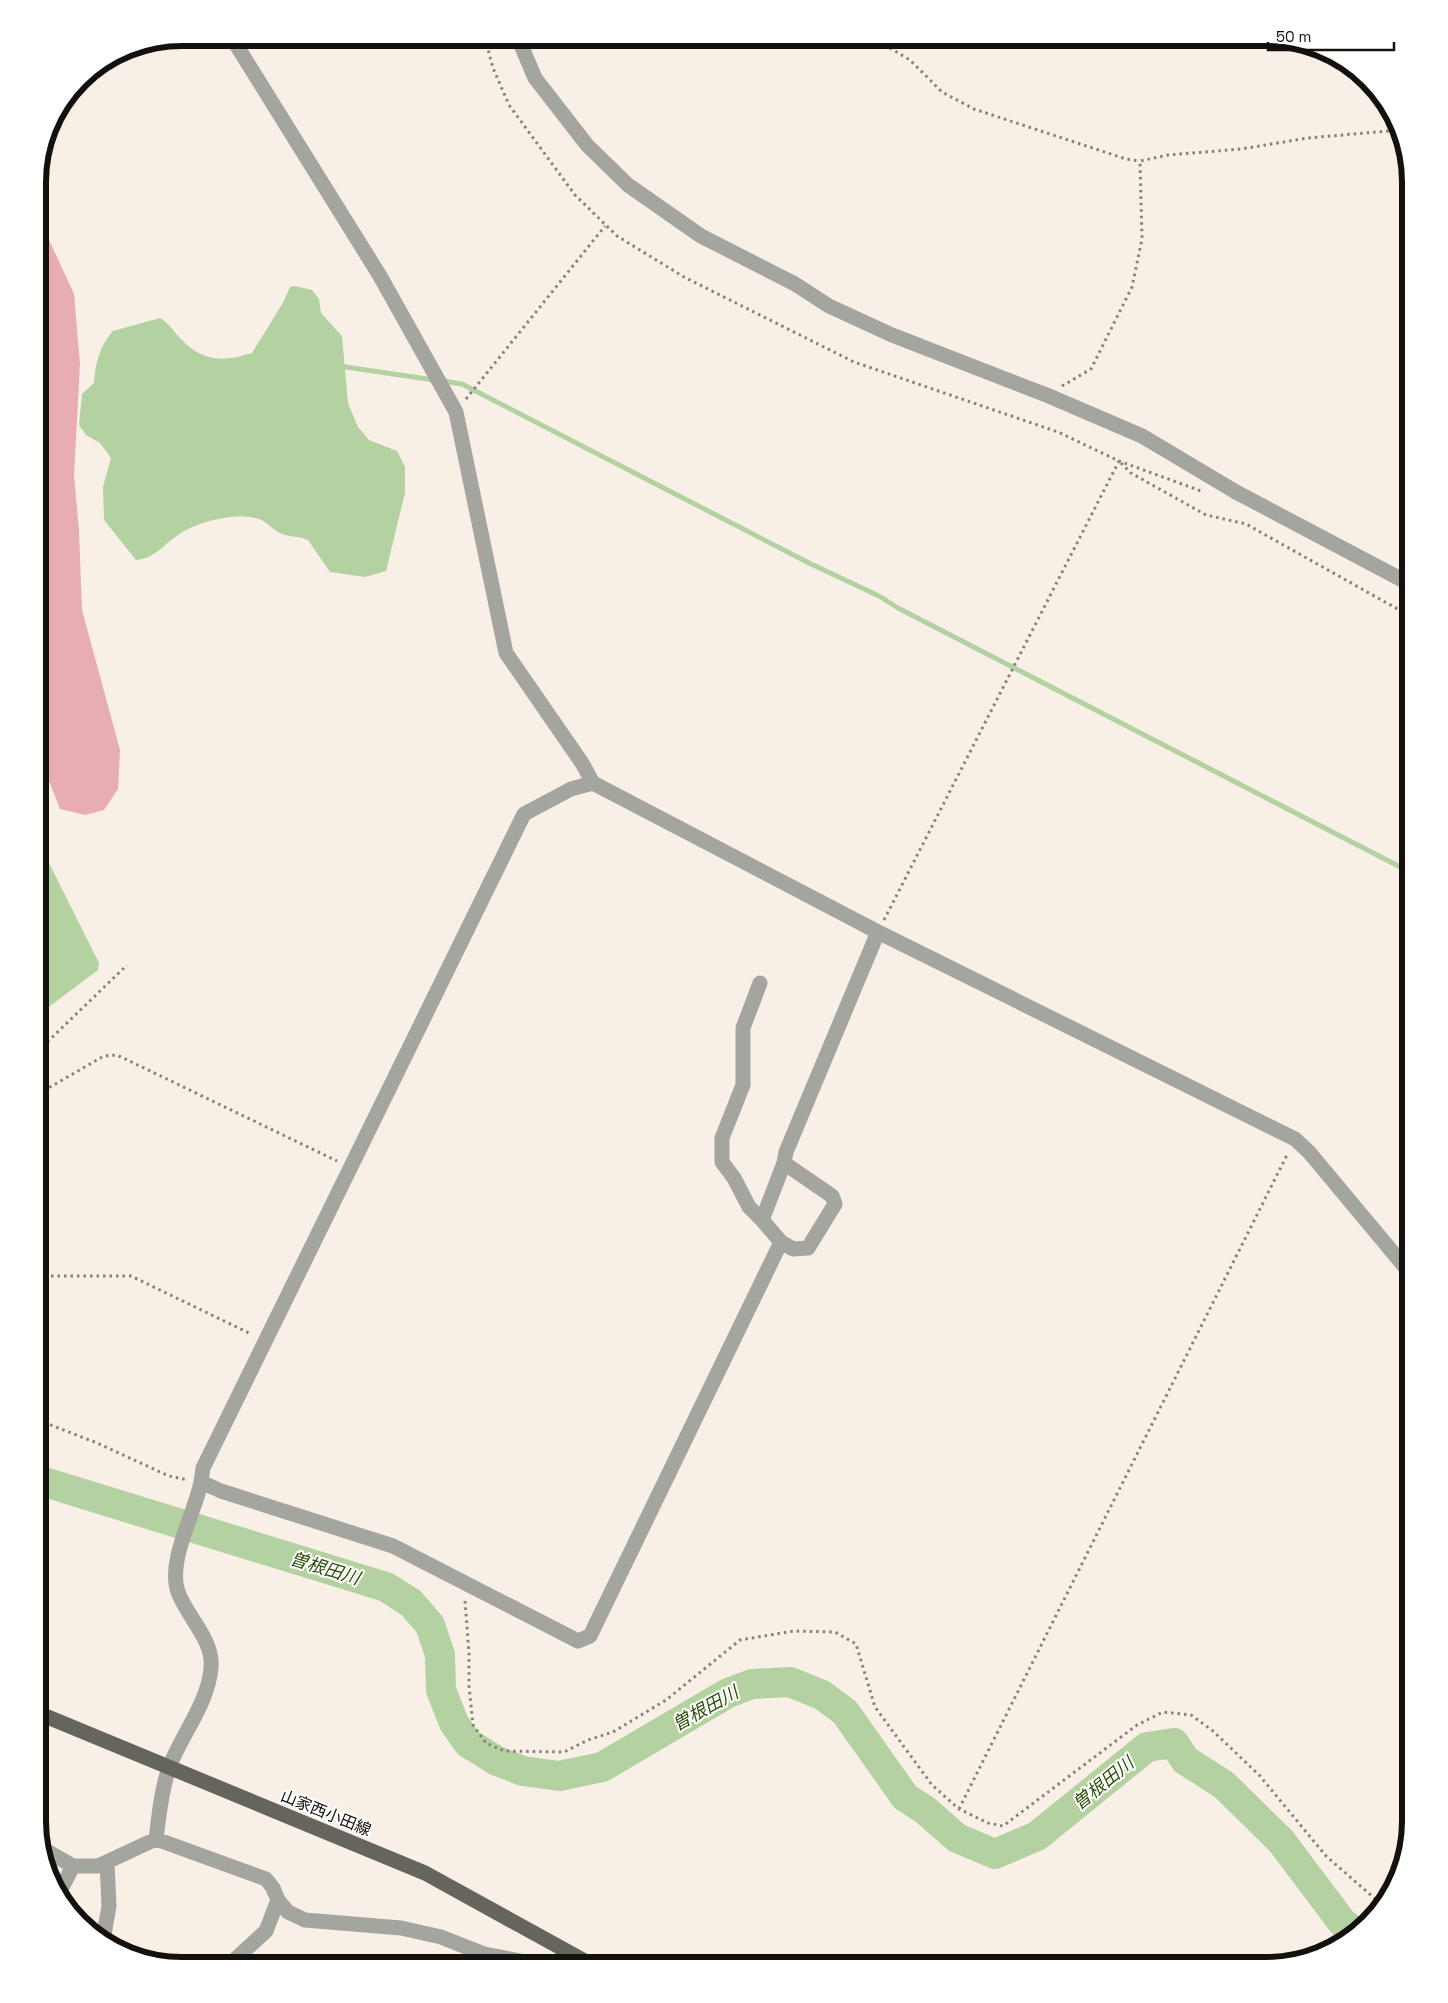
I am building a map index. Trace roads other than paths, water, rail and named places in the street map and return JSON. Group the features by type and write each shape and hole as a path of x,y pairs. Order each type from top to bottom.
{"main road":[{"name":"山家西小田線","path":"46,1716 425,1873 574,1956"}],"street":[{"path":"238,47 380,276 456,412 506,653 582,763 593,783 878,932 1296,1139 1402,1264"},
{"path":"522,47 535,78 587,145 628,185 701,236 795,284 829,306 892,335 1049,396 1142,436 1236,492 1402,580"},
{"path":"156,1839 159,1809 170,1767 209,1686 212,1665 207,1645 178,1591 179,1551 200,1488 203,1468 524,814 571,788 593,783"},
{"path":"762,1220 784,1163 786,1152 878,932"},
{"path":"760,983 743,1028 743,1085 722,1138 722,1162 734,1178 749,1207 781,1242 793,1249 808,1248 835,1204 832,1196 784,1163"},
{"path":"200,1488 221,1491 393,1546 578,1641 590,1636 781,1242"},
{"path":"50,1853 73,1866 98,1866 156,1839 266,1879 273,1888 278,1900 288,1912 305,1920 401,1928 441,1937 484,1954 496,1956"},
{"path":"104,1933 108,1906 107,1862"},
{"path":"63,1886 73,1866"},
{"path":"239,1956 266,1931 278,1900"},
{"path":"567,1956 571,1955"}],"waterway":[{"path":"339,366 434,380"},
{"path":"443,381 462,384 809,563 879,596 898,608 1402,868"},
{"name":"曽根田川","path":"46,1483 386,1587 411,1603 430,1625 440,1655 441,1690 454,1723 468,1743 497,1761 523,1771 559,1776 602,1767 728,1693 752,1684 790,1682 822,1695 845,1712 905,1797 925,1810 957,1838 995,1854 1037,1836 1147,1747 1174,1743 1185,1760 1224,1785 1281,1841 1342,1922 1350,1928"}]}
